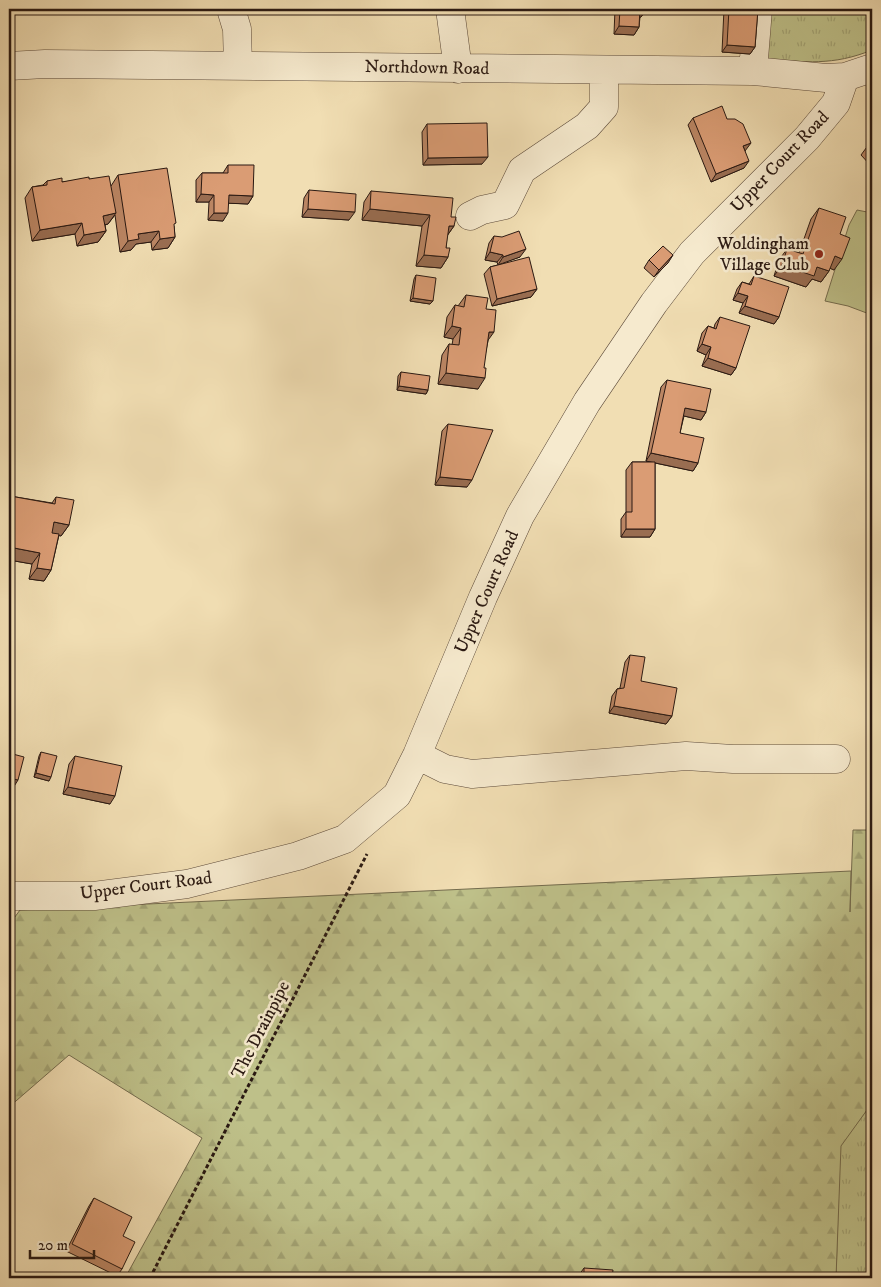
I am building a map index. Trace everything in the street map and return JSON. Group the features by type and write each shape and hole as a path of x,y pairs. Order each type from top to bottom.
{"street":[{"path":"231,9 236,29 238,66"},
{"path":"450,9 458,69"},
{"path":"753,71 758,9"},
{"name":"Northdown Road","path":"9,66 238,66 753,71 826,78 845,77 872,68"},
{"path":"470,216 482,210 505,205 522,170 587,126 604,108 604,70"},
{"name":"Upper Court Road","path":"9,896 94,896 187,884 298,856 346,839 397,795 417,755 483,597 520,516 587,402 654,303 692,253 806,138 836,104 845,77"},
{"path":"417,755 445,769 472,774 686,756 733,759 836,759"}],"path":[{"name":"The Drainpipe","path":"150,1278 370,848"}],"green space":[{"path":"767,9 872,9 872,50 832,61 806,62 764,59"},
{"path":"857,210 872,213 872,315 848,306 825,301 849,225"},
{"path":"853,830 872,830 872,1103 841,1146 836,1278 125,1278 202,1138 69,1055 9,1107 9,925 20,910 851,871 850,912"},
{"path":"872,1103 872,1278 836,1278 840,1146"}],"building":[{"path":"620,9 640,9 639,27 619,26"},
{"path":"729,9 758,9 755,47 727,45"},
{"path":"722,106 727,119 735,119 743,124 751,143 743,146 749,161 716,174 693,118"},
{"path":"487,123 488,157 428,158 427,124"},
{"path":"872,140 872,154 866,147"},
{"path":"228,165 254,165 253,196 229,195 228,213 214,213 214,195 201,194 202,173 228,173"},
{"path":"167,168 176,223 174,224 175,237 160,239 159,231 138,234 139,239 128,241 118,175"},
{"path":"109,176 116,213 103,216 106,231 84,235 82,223 40,230 32,187 47,185 47,181 62,178 62,182 89,177 89,179"},
{"path":"309,190 356,194 355,212 308,209"},
{"path":"371,191 453,198 451,217 456,217 454,226 449,226 446,248 450,248 448,257 424,255 430,215 370,209"},
{"name":"Woldingham Village Club","path":"819,208 846,217 840,234 850,238 842,259 835,256 829,271 817,267 814,276 782,265 787,249 803,254"},
{"path":"519,231 526,249 503,257 503,255 490,252 494,236 502,237"},
{"path":"663,246 673,255 659,270 649,260"},
{"path":"529,257 537,289 497,299 490,267"},
{"path":"416,275 436,278 433,301 413,298"},
{"path":"754,276 789,287 779,317 745,306 748,296 738,293 742,282 751,285"},
{"path":"466,295 488,298 486,309 496,310 494,332 489,332 484,368 486,368 485,378 446,373 449,344 459,345 461,328 452,326 455,305 464,307"},
{"path":"720,317 750,326 736,368 708,358 711,347 702,344 708,326 716,329"},
{"path":"401,372 430,376 428,390 399,386"},
{"path":"667,380 711,389 706,412 685,408 680,433 704,438 698,463 651,453"},
{"path":"448,424 493,430 472,480 440,477"},
{"path":"632,462 655,462 655,529 626,529 626,512 632,512"},
{"path":"10,496 55,504 56,497 74,500 69,525 54,522 52,533 59,534 51,570 37,568 40,553 9,547 9,526 12,513 9,513"},
{"path":"630,655 645,657 641,681 677,688 672,716 614,706 617,689 624,688"},
{"path":"41,752 57,756 51,777 36,773"},
{"path":"9,753 24,757 18,780 9,778"},
{"path":"75,756 122,766 115,796 68,787"},
{"path":"94,1198 132,1217 123,1236 135,1242 122,1269 72,1244"},
{"path":"584,1268 613,1270 612,1278 571,1278 572,1275 584,1276"}],"place":[{"name":"Woldingham Village Club","path":"819,254"}]}
